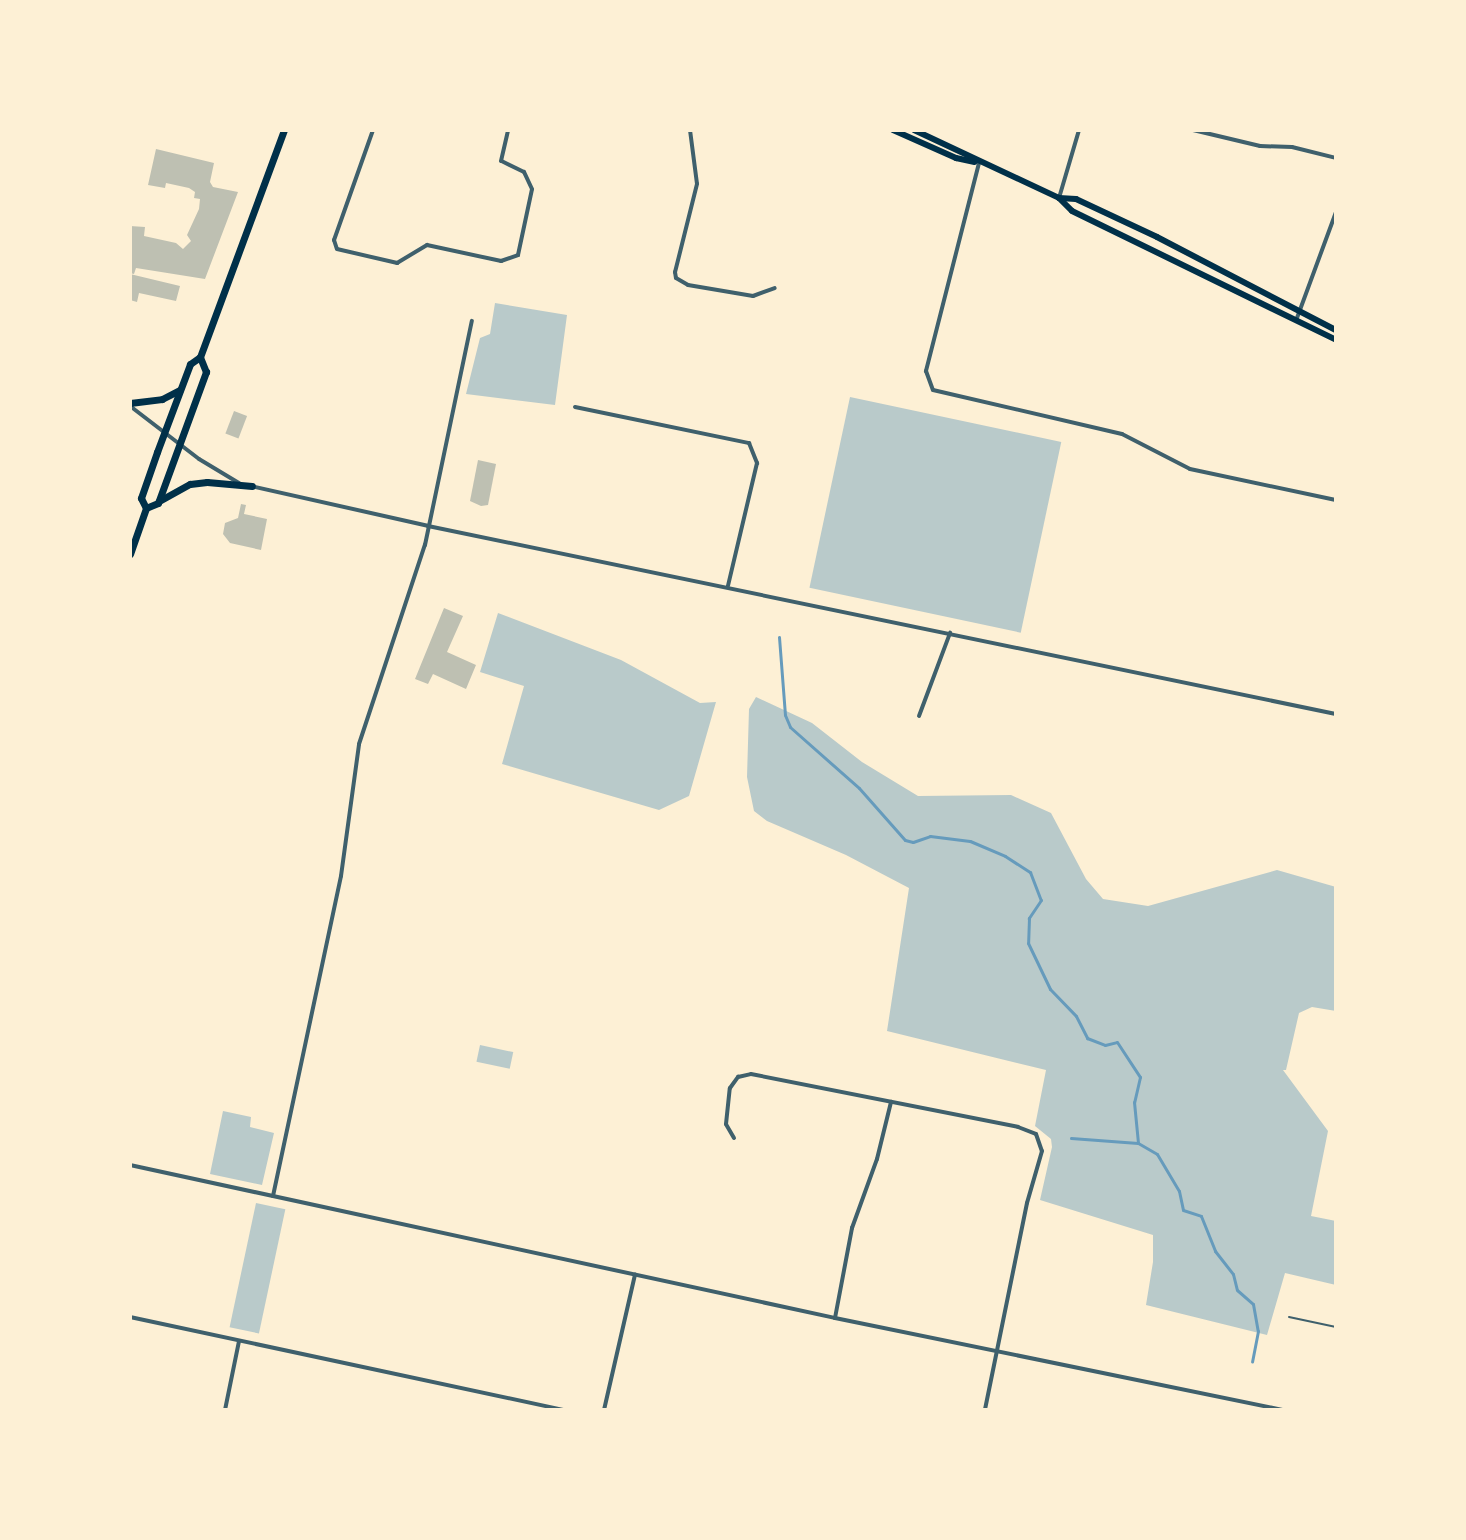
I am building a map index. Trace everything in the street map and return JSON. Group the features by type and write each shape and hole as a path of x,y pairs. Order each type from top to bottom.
{"main road":[{"path":"130,554 146,508 141,498 180,390 190,364 200,357 284,130"},
{"path":"893,130 956,158 979,163"},
{"path":"914,130 1059,198 1076,199 1336,330"},
{"path":"1059,198 1072,211 1297,318 1336,340"},
{"path":"158,503 206,372 200,357"},
{"path":"130,404 162,399 180,390"},
{"path":"146,508 190,484 207,482 252,486"}],"street":[{"path":"373,130 334,240 337,249 397,263 427,245 501,261 518,255 532,189 524,172 501,161 508,130"},
{"path":"690,130 697,184 676,278 688,285 753,296 775,288"},
{"path":"1059,198 1079,130"},
{"path":"1193,130 1260,146 1292,147 1336,158"},
{"path":"979,163 929,357 926,371 930,387 941,395 1122,434 1190,469 1336,500"},
{"path":"1297,318 1336,212"},
{"path":"273,1196 341,876 359,744 425,545 472,321"},
{"path":"130,404 219,472 252,486 428,526 1336,714"},
{"path":"575,407 749,443 757,463 728,586"},
{"path":"919,716 950,633"},
{"path":"734,1138 726,1124 730,1088 738,1077 746,1075 1018,1127 1036,1134 1042,1143 985,1410"},
{"path":"835,1318 852,1228 877,1159 891,1102"},
{"path":"130,1165 835,1318 1284,1410"},
{"path":"604,1410 635,1275"},
{"path":"130,1317 563,1410"},
{"path":"225,1410 239,1341"}],"lane":[{"path":"1289,1317 1336,1327"}],"shaded area":[{"path":"495,303 567,315 555,405 466,394 480,338 490,334"},
{"path":"850,397 1061,442 1021,633 809,588"},
{"path":"498,613 621,660 700,703 716,702 689,796 659,810 502,764 524,686 480,672"},
{"path":"756,697 812,723 862,762 918,796 1011,795 1051,813 1086,879 1103,899 1148,906 1277,870 1336,887 1336,1011 1312,1007 1299,1013 1286,1070 1283,1070 1328,1131 1311,1216 1336,1221 1336,1285 1285,1273 1267,1335 1146,1305 1153,1262 1153,1235 1040,1200 1052,1147 1051,1139 1035,1126 1046,1070 887,1031 909,888 846,855 767,821 754,811 747,777 749,709"},
{"path":"480,1045 513,1052 510,1069 476,1062"},
{"path":"223,1111 251,1117 250,1127 274,1133 262,1185 210,1174"},
{"path":"256,1203 285,1209 259,1333 230,1327"}],"building":[{"path":"156,149 214,163 210,182 213,187 238,192 205,279 136,268 134,274 130,273 130,226 145,227 144,236 176,243 183,249 191,241 187,235 199,209 200,199 194,198 195,192 189,188 166,183 165,188 148,185"},
{"path":"130,274 180,286 176,301 139,293 137,302 130,300"},
{"path":"234,411 247,416 238,438 225,433"},
{"path":"478,460 496,464 488,505 481,506 470,501"},
{"path":"241,504 246,505 244,514 267,519 261,550 230,543 223,534 225,523 238,518"},
{"path":"444,608 463,616 447,652 476,665 466,689 433,674 428,684 415,679"}],"waterway":[{"path":"779,637 785,715 790,727 859,788 905,840 913,842 930,836 970,841 1005,856 1030,872 1041,900 1029,918 1028,943 1050,989 1076,1016 1087,1038 1105,1045 1117,1042 1140,1077 1134,1102 1138,1143"},
{"path":"1071,1138 1138,1143 1157,1154 1179,1191 1183,1210 1201,1216 1215,1251 1233,1274 1237,1290 1253,1304 1258,1331 1252,1361"}]}
